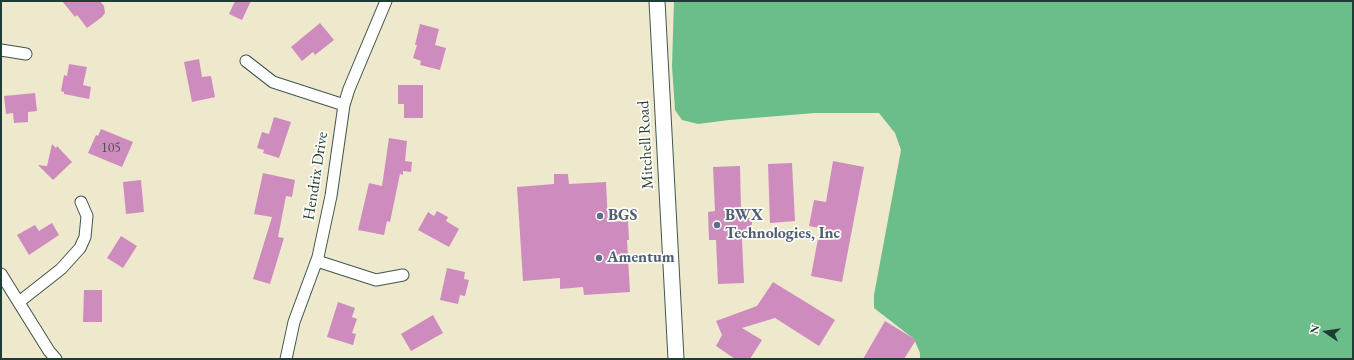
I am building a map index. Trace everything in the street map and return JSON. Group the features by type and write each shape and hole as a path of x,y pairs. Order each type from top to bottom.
{"street":[{"name":"Hendrix Drive","path":"286,359 294,322 317,261 331,196 344,105 349,89 386,1"},
{"name":"Mitchell Road","path":"657,1 676,359"},
{"path":"1,50 26,54"},
{"path":"246,61 273,82 344,105"},
{"path":"19,302 61,269 80,248 85,237 88,216 81,202"},
{"path":"317,261 376,280 403,276"},
{"path":"1,274 49,351 56,359"}],"green space":[{"path":"674,1 1353,1 1353,359 920,359 920,353 914,339 874,308 874,295 901,150 895,133 879,113 815,113 698,124 682,120 675,110 672,66"}],"building":[{"path":"62,1 100,1 104,6 105,13 87,28 77,15 75,17"},
{"path":"235,1 251,1 242,20 229,14"},
{"path":"320,23 334,40 315,55 313,52 302,61 291,47"},
{"path":"420,24 439,29 435,45 446,48 440,70 420,65 421,61 413,58 417,45 415,45"},
{"path":"199,59 202,77 211,76 215,97 192,102 184,62"},
{"path":"69,64 87,67 83,85 91,87 89,99 64,94 64,92 61,91 64,75 67,76"},
{"path":"398,85 423,85 423,118 404,118 404,104 398,104"},
{"path":"35,93 37,111 28,112 28,122 14,123 13,113 6,114 4,96"},
{"path":"274,117 291,122 279,158 263,153 264,150 257,148 262,132 269,134"},
{"path":"101,129 133,142 122,167 88,153 96,135 98,136"},
{"path":"389,138 407,141 405,161 412,162 411,172 403,171 403,175 400,174 390,222 387,221 384,235 358,230 369,183 382,186"},
{"path":"52,144 56,148 57,146 72,162 53,180 38,165 47,166"},
{"path":"833,161 864,167 842,282 811,276 820,228 809,226 814,200 826,202"},
{"path":"792,163 795,221 770,223 768,164"},
{"path":"740,166 741,210 747,210 747,218 752,218 752,230 748,230 748,239 742,239 744,283 718,284 716,240 709,240 708,212 715,211 713,167"},
{"path":"263,173 295,180 292,197 286,196 278,237 284,238 270,284 253,279 272,217 254,214"},
{"path":"554,174 568,174 569,184 606,182 608,222 628,221 629,240 627,240 630,292 584,295 583,287 560,289 560,278 523,281 517,187 554,184"},
{"path":"141,180 144,212 126,214 123,182"},
{"path":"437,211 448,217 446,221 459,229 449,247 418,230 428,212 434,216"},
{"path":"52,223 59,235 29,255 17,235 35,225 39,231"},
{"path":"121,236 137,246 123,268 107,258"},
{"path":"447,268 465,272 464,279 469,280 465,296 460,295 458,304 440,300"},
{"path":"773,282 835,320 819,346 775,318 742,328 762,340 750,359 735,359 716,346 722,335 716,321 757,306"},
{"path":"84,290 102,290 102,322 83,322"},
{"path":"338,302 355,308 352,317 357,319 352,333 356,334 353,345 327,337"},
{"path":"433,315 443,333 411,351 401,334"},
{"path":"885,321 916,340 904,359 863,359"}],"place":[{"name":"BGS","path":"600,216"},
{"name":"BWX Technologies, Inc","path":"717,225"},
{"name":"Amentum","path":"599,258"}]}
